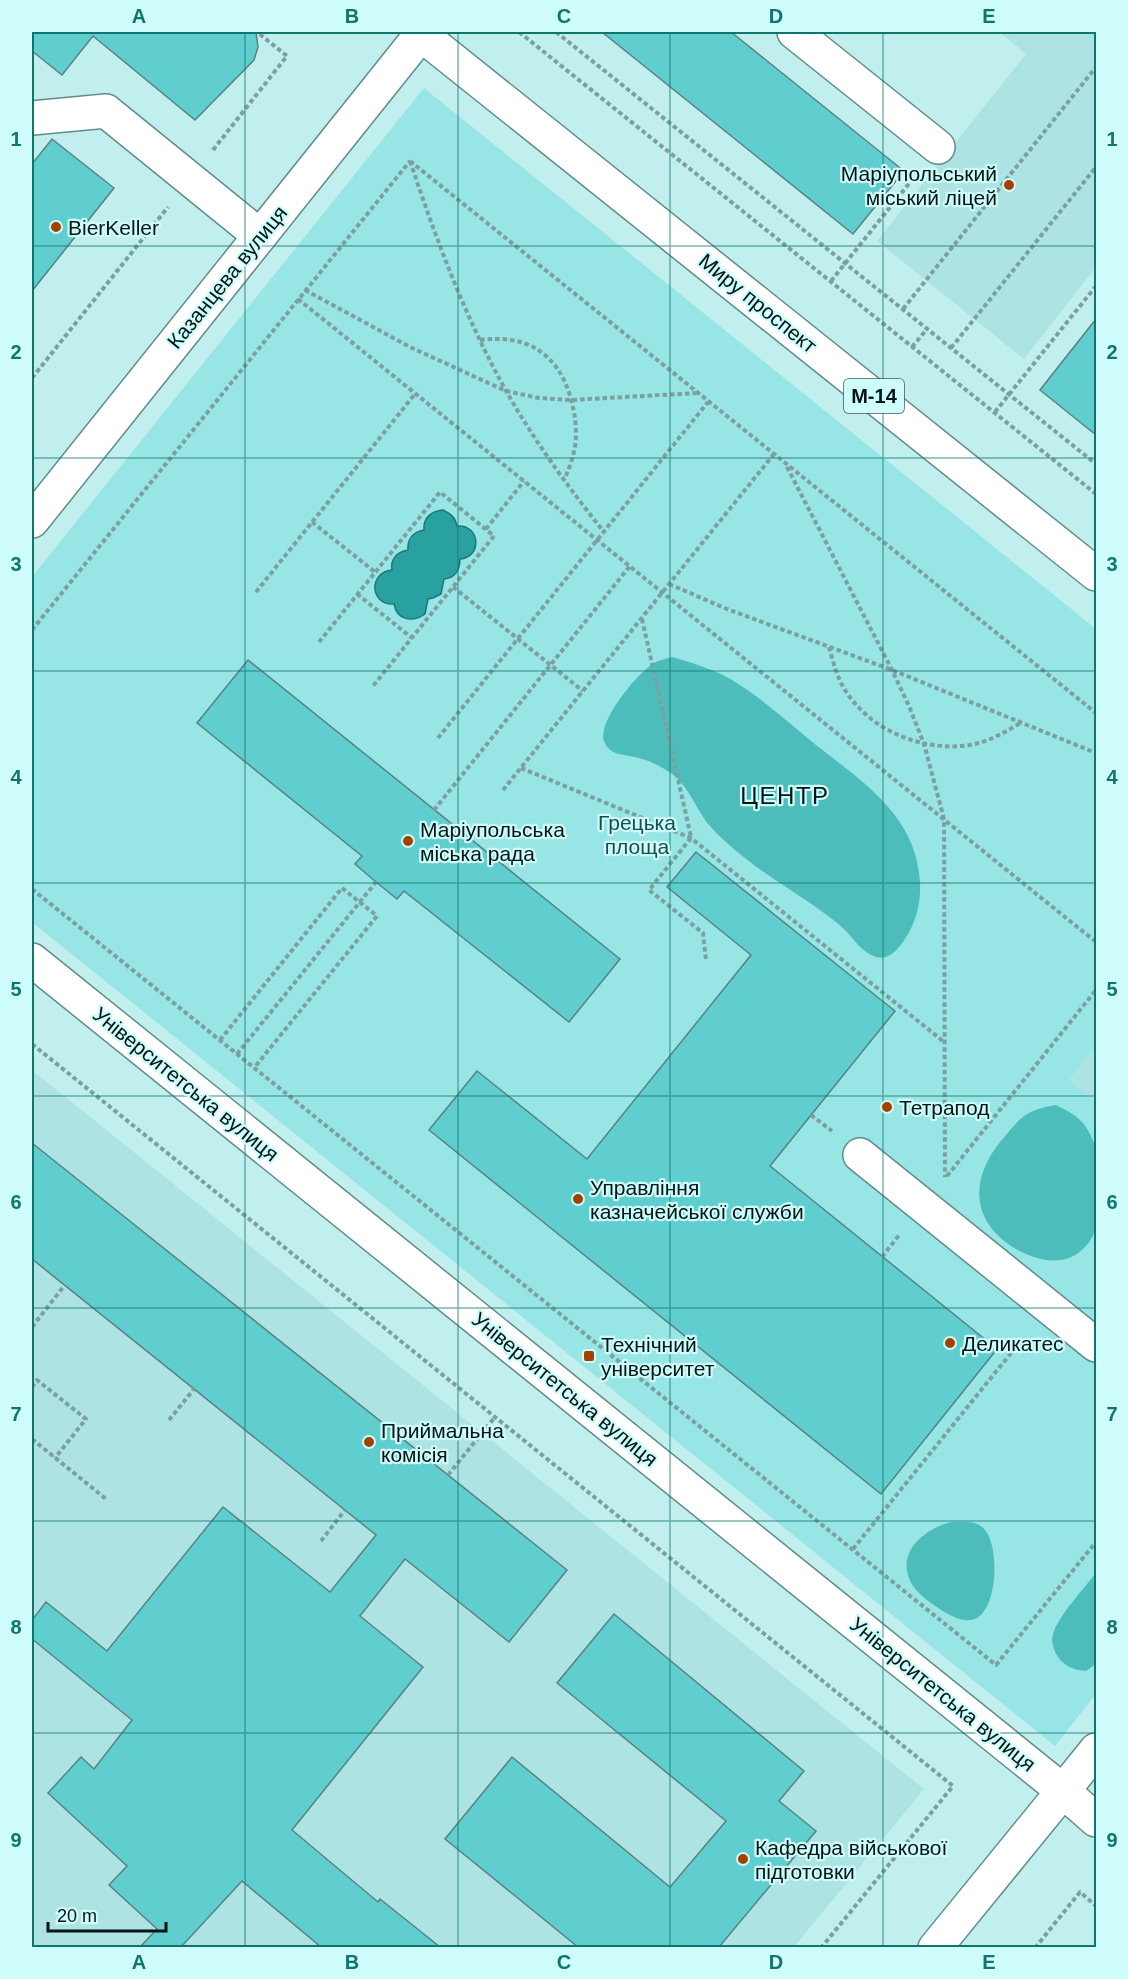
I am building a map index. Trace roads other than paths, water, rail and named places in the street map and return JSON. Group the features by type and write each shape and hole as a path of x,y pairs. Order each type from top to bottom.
{"main road":[{"name":"Казанцева вулиця","path":"32,521 421,32"},
{"name":"Миру проспект","path":"421,32 1096,574"},
{"path":"794,32 938,147"},
{"path":"32,118 106,111 260,236"},
{"name":"Університетська вулиця","path":"32,960 1063,1791 1096,1820"},
{"path":"860,1155 1096,1345"},
{"path":"935,1947 1096,1750"}],"place":[{"name":"Маріупольський міський ліцей","path":"1009,185"},
{"name":"BierKeller","path":"56,227"},
{"name":"Маріупольська міська рада","path":"408,841"},
{"name":"Тетрапод","path":"887,1107"},
{"name":"Управління казначейської служби","path":"578,1199"},
{"name":"Деликатес","path":"950,1343"},
{"name":"Технічний університет","path":"589,1356"},
{"name":"Приймальна комісія","path":"369,1442"},
{"name":"Кафедра військової підготовки","path":"743,1859"}],"district":[{"name":"ЦЕНТР","path":"785,795"}],"park label":[{"name":"Грецька площа","path":"637,834"}]}
